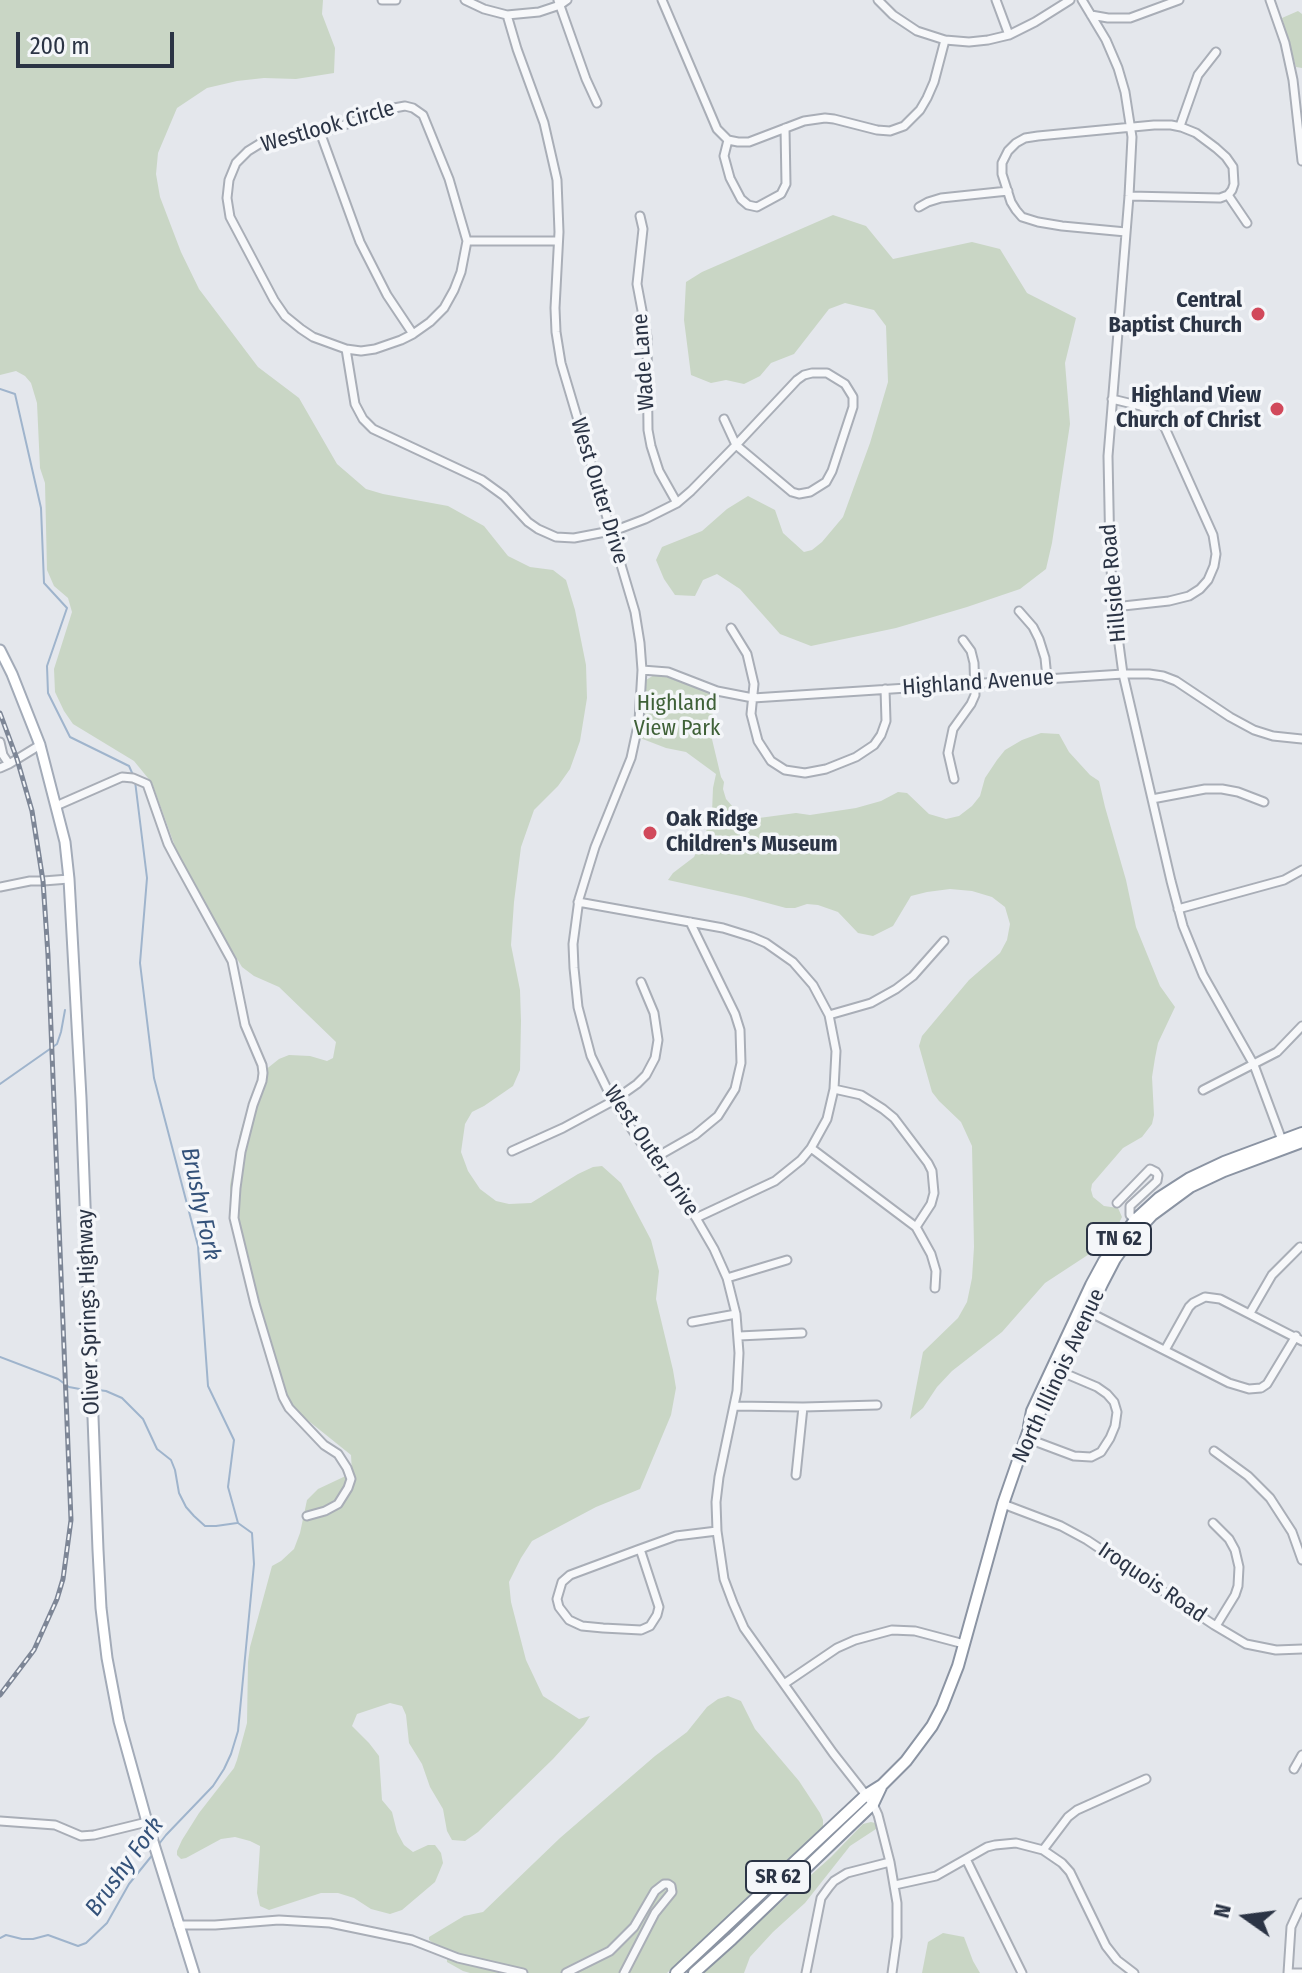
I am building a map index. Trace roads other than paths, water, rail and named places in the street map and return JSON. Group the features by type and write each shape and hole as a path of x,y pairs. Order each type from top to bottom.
{"highway":[{"name":"TN 62","path":"1283,1144 1302,1133"},
{"name":"North Illinois Avenue","path":"882,1785 906,1761 932,1726 950,1688 1003,1504 1027,1435 1043,1407 1056,1369 1084,1310 1138,1223 1190,1187 1283,1144 1302,1142"},
{"name":"SR 62","path":"694,1973 732,1939 882,1785"},
{"name":"SR 62","path":"676,1973 869,1800"}],"main road":[{"name":"Oliver Springs Highway","path":"0,650 40,745 65,842 69,879 79,1051 101,1608 107,1658 119,1721 150,1834 194,1973"}],"street":[{"path":"382,0 396,0"},
{"path":"465,0 507,15 528,14 561,2 597,103"},
{"path":"662,0 712,120 728,140 738,142 749,142 802,121 825,118 883,131 904,126 927,98 945,40"},
{"path":"878,0 917,31 945,40 969,42 1009,35 1070,0"},
{"path":"996,0 1009,35"},
{"name":"Hillside Road","path":"1082,0 1106,40 1118,68 1131,127 1129,196 1108,455 1114,607 1123,674 1187,937 1203,975 1254,1065 1283,1144"},
{"path":"1091,15 1130,18 1179,0"},
{"path":"1270,0 1285,43 1293,80 1302,161"},
{"name":"West Outer Drive","path":"507,15 544,123 554,163 559,197 555,308 561,363 635,612 642,670 639,721 631,758 595,847 578,902 573,944 578,1007 591,1056 613,1101 696,1218 727,1278 739,1336 739,1371 717,1489 717,1531 724,1579 744,1628 869,1800 881,1825 895,1885 898,1924 892,1973"},
{"path":"1180,126 1198,75 1216,52"},
{"name":"Westlook Circle","path":"405,106 420,112 427,122 449,179 467,241 461,272 449,299 430,322 401,340 375,349 346,349 313,337 285,316 230,217 227,198 230,177 236,163 248,151 273,139 320,132 394,108 405,106"},
{"path":"1126,232 1062,226 1022,217 1008,191 1002,163 1008,151 1025,138 1171,125 1196,133 1226,157 1235,174 1232,190 1220,198 1129,196"},
{"path":"728,140 724,156 730,178 741,199 757,207 781,194 786,184 785,128"},
{"path":"320,132 360,242 387,295 413,334"},
{"path":"919,207 941,198 1008,191"},
{"path":"1228,195 1247,223"},
{"name":"Wade Lane","path":"640,216 643,229 637,284 647,337 648,430 659,471 677,503"},
{"path":"467,241 558,241"},
{"path":"346,349 355,404 373,429 482,480 504,496 528,522 548,534 574,538 616,530 677,503 691,491 736,445 804,375 827,373 845,384 851,393 853,407 832,471 826,482 816,490 803,494 792,492 736,445 724,419"},
{"path":"1112,399 1141,406 1155,415 1165,428 1213,535 1216,554 1208,580 1189,596 1114,607"},
{"path":"1019,611 1039,639 1047,678"},
{"path":"731,628 747,654 754,684 751,714 754,731 763,751 780,768 805,773 826,769 874,745 886,721 885,689"},
{"path":"954,779 948,753 949,741 953,729 975,695 974,663 971,651 963,640"},
{"name":"Highland Avenue","path":"642,670 668,672 717,691 753,698 1149,674 1176,681 1254,730 1302,739"},
{"path":"0,742 9,764"},
{"path":"0,768 40,745"},
{"path":"56,806 122,777 144,783 168,844 232,961 245,1025 262,1065 262,1081 241,1152 234,1218 255,1304 283,1397 289,1408 324,1445 338,1454 351,1479 338,1504 307,1516"},
{"path":"1152,799 1205,789 1222,789 1264,802"},
{"path":"1178,909 1284,880 1302,870"},
{"path":"0,887 30,881 69,879"},
{"path":"578,902 738,932 766,943 805,974 829,1015 836,1051 834,1089 827,1119 811,1148 775,1181 696,1218"},
{"path":"653,1159 695,1135 718,1116 735,1089 741,1063 740,1030 735,1014 690,922"},
{"path":"829,1015 871,1003 896,989 913,976 944,941"},
{"path":"512,1151 613,1101 641,1081 650,1068 658,1040 656,1021 641,982"},
{"path":"1203,1090 1277,1052 1302,1026"},
{"path":"834,1089 861,1095 875,1103 894,1118 928,1163 934,1193 931,1205 916,1227"},
{"path":"811,1148 916,1227 931,1254 936,1271 935,1288"},
{"path":"1117,1203 1150,1169 1156,1172 1157,1181 1130,1206 1130,1215 1138,1223"},
{"path":"1250,1313 1272,1275 1300,1247"},
{"path":"727,1278 787,1260"},
{"path":"1084,1310 1241,1388 1261,1388 1269,1382 1299,1338 1210,1296 1199,1299 1189,1307 1165,1350"},
{"path":"692,1322 736,1314"},
{"path":"739,1336 802,1333"},
{"path":"1027,1435 1074,1456 1091,1457 1101,1452 1110,1438 1117,1412 1114,1402 1097,1387 1056,1369"},
{"path":"734,1406 877,1405"},
{"path":"796,1475 803,1407"},
{"path":"1214,1451 1248,1476 1270,1498 1286,1520 1302,1560"},
{"name":"Iroquois Road","path":"1003,1504 1061,1526 1087,1540 1246,1644 1276,1650 1302,1649"},
{"path":"1213,1523 1229,1539 1239,1567 1237,1589 1216,1626"},
{"path":"640,1549 659,1607 650,1626 641,1630 582,1626 563,1614 557,1599 558,1591 570,1575 640,1549 676,1536 717,1531"},
{"path":"784,1684 848,1642 892,1630 915,1631 964,1644"},
{"path":"1294,1769 1302,1755"},
{"path":"1043,1850 1077,1810 1146,1779"},
{"path":"0,1821 55,1825 81,1836 147,1822"},
{"path":"895,1885 936,1876 987,1847 1006,1843 1043,1850 1070,1872 1106,1946 1117,1960 1134,1973"},
{"path":"966,1859 1022,1973"},
{"path":"806,1973 821,1898 829,1887 847,1873 890,1862"},
{"path":"566,1973 610,1951 634,1927 655,1891 668,1884 672,1892 655,1913 624,1973"},
{"path":"1302,1903 1291,1927 1290,1973 1302,1973"},
{"path":"178,1925 279,1920 330,1923 412,1940 458,1958 523,1973"}],"waterway":[{"name":"Brushy Fork","path":"0,389 15,394 41,508 44,583 67,608 47,666 48,693 70,737 129,766 133,775"},
{"name":"Brushy Fork","path":"135,781 147,878 140,963 154,1078 198,1246 208,1386 234,1440 228,1487 238,1523 252,1533 254,1564 238,1731 231,1754 213,1786 159,1844"},
{"path":"0,1084 57,1044 65,1010"},
{"path":"0,1357 58,1379 69,1387 85,1390"},
{"path":"98,1390 122,1398 143,1419 157,1449 171,1460 179,1493 194,1516 205,1526 237,1523"},
{"name":"Brushy Fork","path":"0,1938 6,1935 33,1939 48,1935 78,1946 86,1943 107,1923 129,1884 154,1853"}],"railway":[{"path":"0,713 32,811 43,881 71,1520 63,1579 57,1599 34,1650 0,1695"}],"place":[{"name":"Central Baptist Church","path":"1258,314"},
{"name":"Highland View Church of Christ","path":"1277,409"},
{"name":"Oak Ridge Children's Museum","path":"650,833"}],"park label":[{"name":"Highland View Park","path":"677,716"}]}
